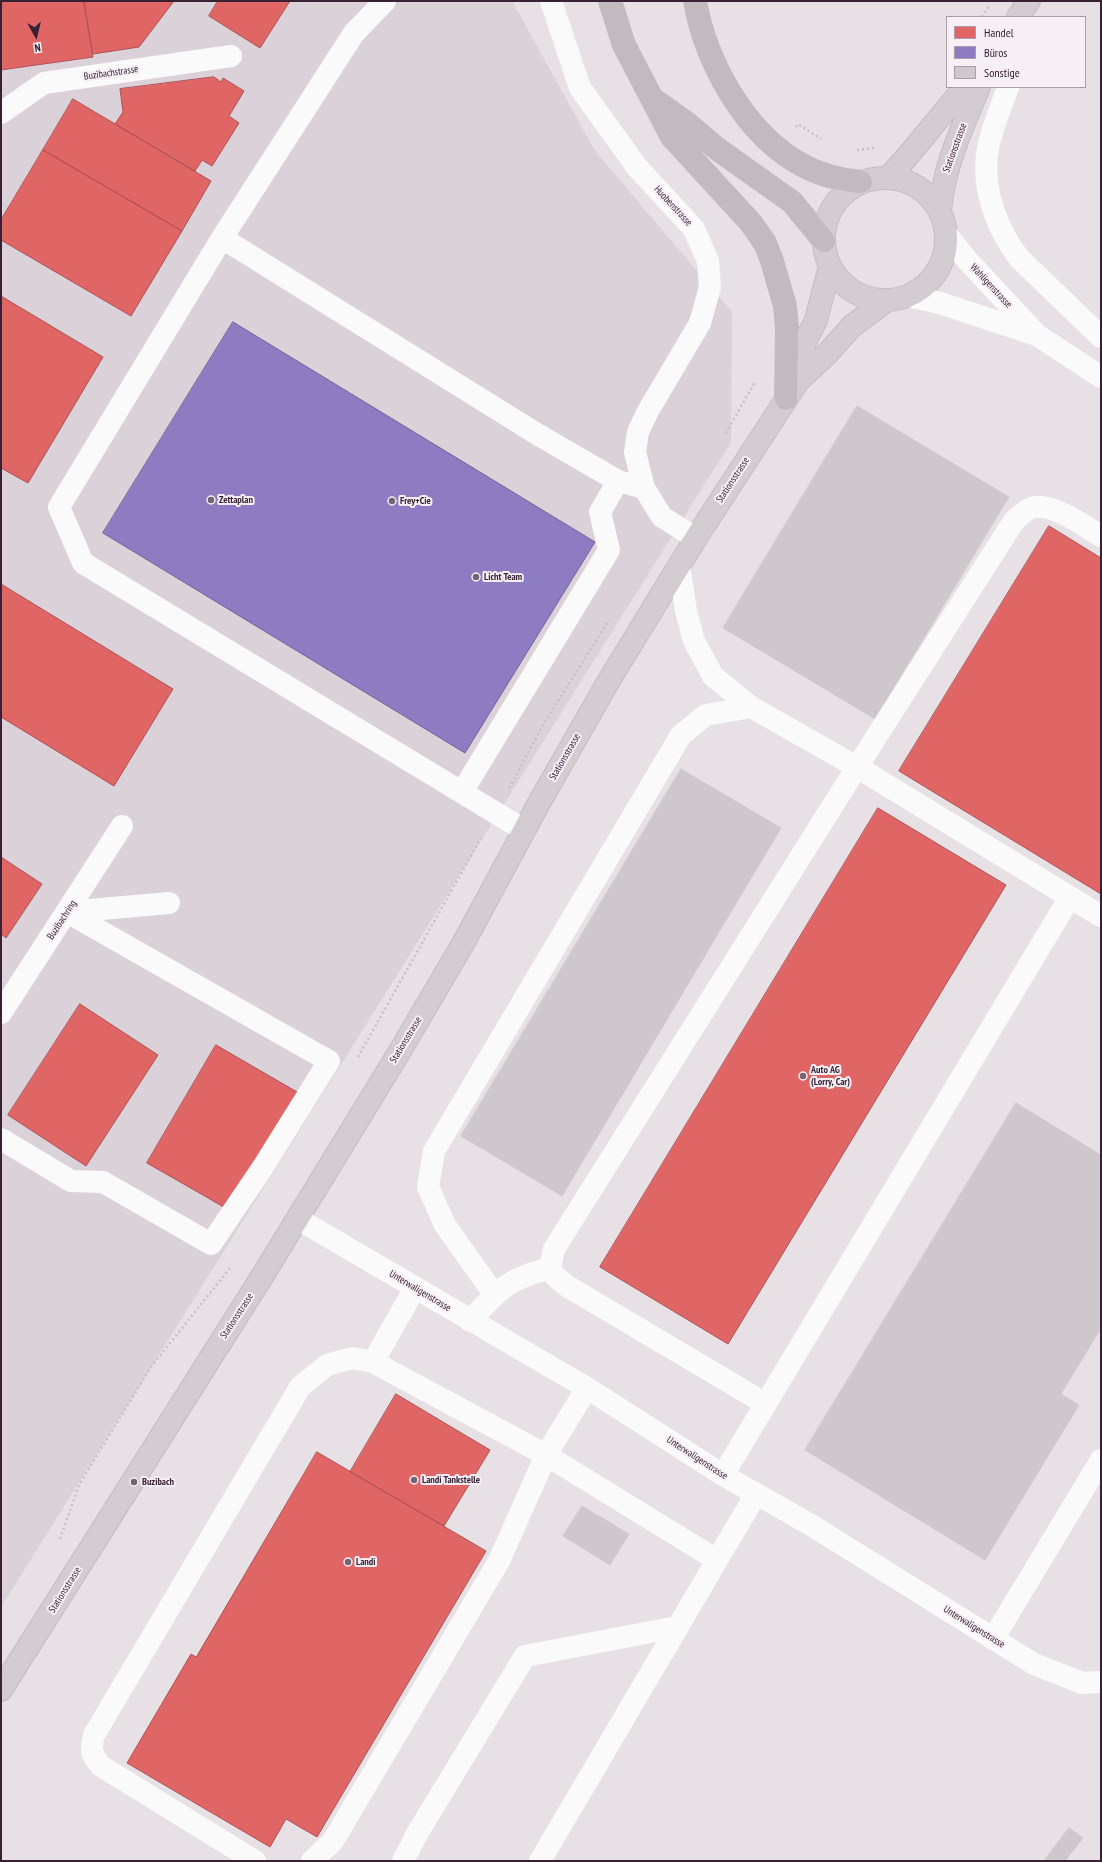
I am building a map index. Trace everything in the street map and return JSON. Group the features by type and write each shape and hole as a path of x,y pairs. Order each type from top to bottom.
{"highway":[{"path":"610,1 624,45 672,137 752,223 765,243 772,261 785,306 792,390"},
{"path":"695,1 703,34 721,79 756,127 782,152 802,165 839,179 861,182"},
{"path":"654,100 688,124 716,148 792,202 824,241"}],"main road":[{"path":"1019,16 1029,1"},
{"path":"889,177 914,150 934,122 964,88"},
{"name":"Stationsstrasse","path":"940,211 944,179 950,158 979,88"},
{"path":"889,177 901,178 928,194 940,211 947,235 945,253 938,271 925,286 909,296 886,301 875,300 851,290 839,279 830,266 824,241 827,218 833,206 850,188 869,179 889,177"},
{"name":"Stationsstrasse","path":"792,390 805,342 816,320 830,266"},
{"name":"Stationsstrasse","path":"1,1690 298,1219 460,948 524,830 608,682 696,538 792,390 852,326 886,301"}],"street":[{"path":"385,1 354,33 222,238 58,507 83,564 524,830"},
{"name":"Huobenstrasse","path":"551,1 580,88 637,167 694,230 708,261 710,287 700,323 648,411 638,432 635,452 644,488 662,517 696,538"},
{"path":"1032,16 1037,1"},
{"name":"Buzibachstrasse","path":"1,113 44,83 231,56"},
{"path":"1008,88 988,149 989,193 995,217 1008,245 1019,258 1101,337"},
{"name":"Wahligenstrasse","path":"947,235 968,261 1037,335 1101,377"},
{"path":"222,238 537,434 618,481 644,488"},
{"name":"Wahligenstrasse","path":"909,296 940,303 1037,335"},
{"path":"462,792 609,550 600,512 618,481"},
{"path":"766,1404 567,1286 555,1276 550,1268 554,1250 857,767 1014,522 1032,508 1043,508 1057,511 1101,536"},
{"path":"679,566 686,611 694,641 713,676 751,707 857,767 1101,916"},
{"path":"494,1294 445,1225 428,1186 434,1151 681,735 706,715 751,707"},
{"name":"Buzibachring","path":"1,1013 122,826"},
{"path":"724,1475 1070,897"},
{"path":"67,912 169,903"},
{"path":"1,1139 71,1182 103,1182 211,1244 263,1167 329,1061 67,912"},
{"name":"Unterwaligenstrasse","path":"298,1219 470,1321 587,1388 724,1475 811,1525 1034,1664 1082,1683 1101,1682"},
{"path":"470,1321 494,1294 516,1279 550,1268"},
{"path":"373,1362 415,1288"},
{"path":"255,1861 101,1766 92,1756 91,1747 94,1735 300,1387 327,1365 352,1358 373,1362 546,1455 717,1560"},
{"path":"312,1861 333,1841 499,1561 546,1455 587,1388"},
{"path":"993,1639 1101,1460"},
{"path":"540,1861 756,1494"},
{"path":"403,1861 418,1832 525,1656 677,1627"}],"path":[{"path":"983,16 993,1"},
{"path":"806,129 824,141"},
{"path":"856,150 875,148"},
{"path":"723,439 754,386 756,379"},
{"path":"357,1059 543,725 611,617"},
{"path":"59,1540 79,1485 151,1367 232,1264"}],"shaded area":[{"path":"1,1 512,1 595,151 732,312 731,442 1,1607"}],"building: Handel":[{"path":"1,1 84,1 93,57 1,70"},
{"path":"84,1 174,1 139,47 93,54"},
{"path":"218,1 290,1 260,48 209,16"},
{"path":"214,77 221,82 223,78 244,91 229,116 239,123 212,166 202,160 195,171 115,124 123,112 120,89"},
{"path":"73,99 211,181 182,231 43,150"},
{"path":"43,150 182,231 131,316 1,240 1,220"},
{"path":"1,296 103,357 28,483 1,468"},
{"path":"1049,526 1101,558 1101,894 899,771"},
{"path":"1,584 173,689 114,786 1,717"},
{"name":"Auto AG (Lorry, Car)","path":"878,808 1006,885 728,1344 600,1267"},
{"path":"1,857 42,884 6,938 1,934"},
{"path":"80,1004 158,1055 86,1166 8,1115"},
{"path":"216,1045 297,1092 229,1210 147,1163"},
{"path":"396,1394 490,1450 444,1526 350,1472"},
{"path":"317,1452 486,1551 317,1837 286,1819 270,1847 127,1763 191,1654 196,1657"}],"building: Büros":[{"path":"233,322 595,542 465,753 103,533"}],"building: Sonstige":[{"path":"857,406 1009,497 875,719 723,628"},
{"path":"681,769 781,828 562,1196 461,1136"},
{"path":"1016,1103 1101,1155 1101,1328 1061,1394 1079,1405 985,1560 805,1450"},
{"path":"582,1506 629,1534 610,1565 563,1536"},
{"path":"1069,1828 1083,1838 1065,1861 1044,1861"}],"place":[{"name":"Zettaplan","path":"211,500"},
{"name":"Frey+Cie","path":"392,501"},
{"name":"Licht Team","path":"476,577"},
{"name":"Auto AG (Lorry, Car)","path":"803,1076"},
{"name":"Landi Tankstelle","path":"414,1480"},
{"name":"Buzibach","path":"134,1482"},
{"name":"Landi","path":"348,1562"}]}
